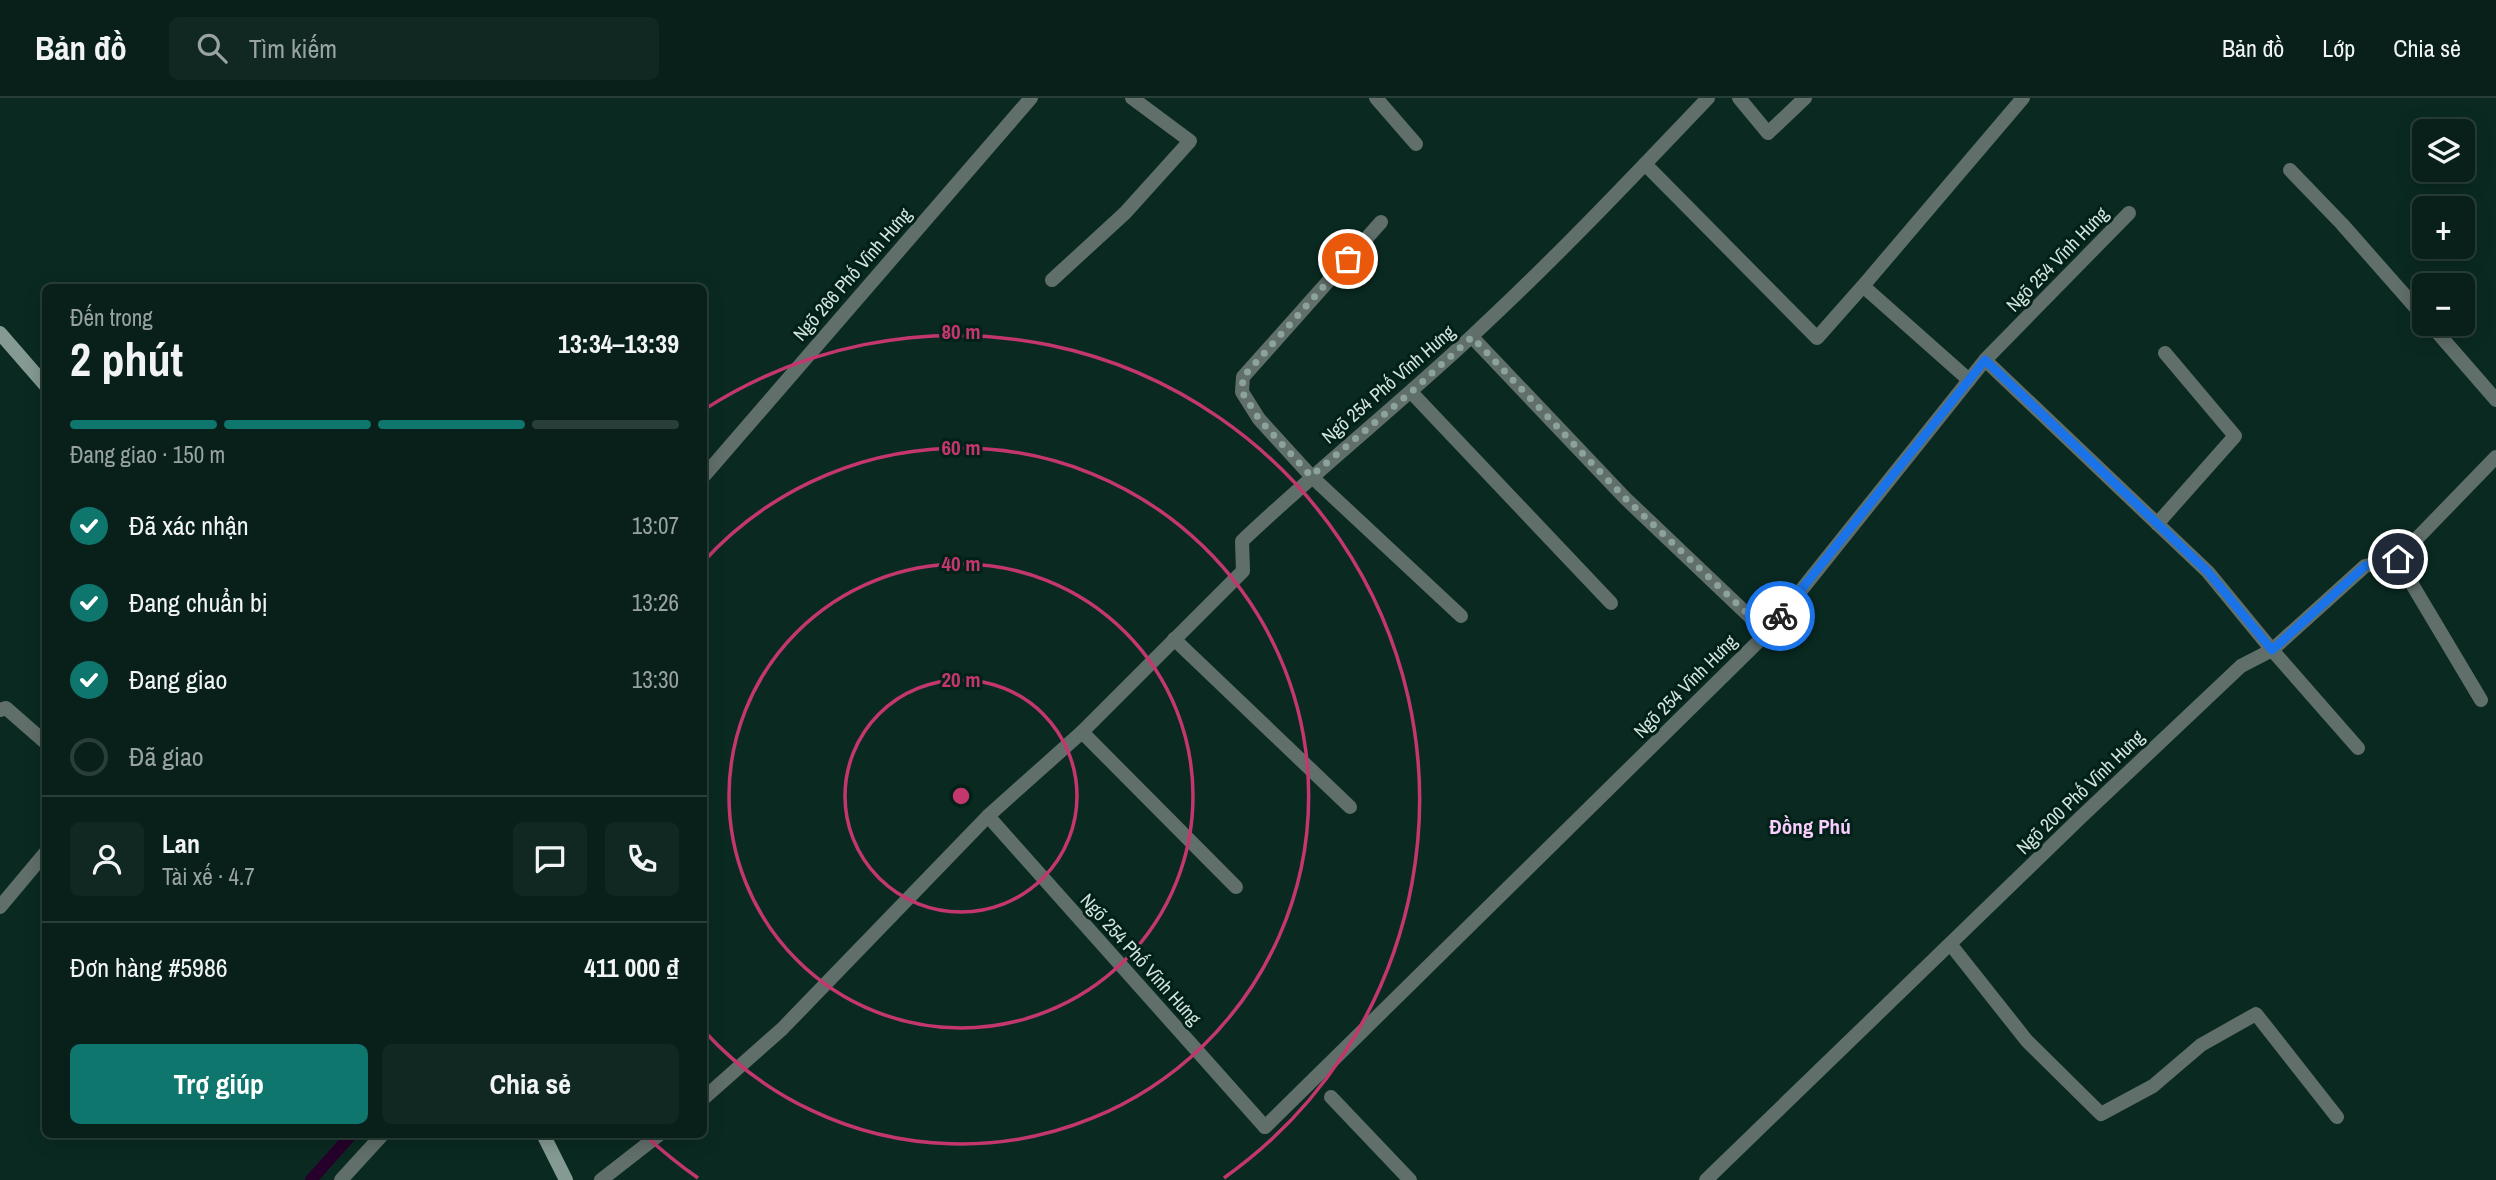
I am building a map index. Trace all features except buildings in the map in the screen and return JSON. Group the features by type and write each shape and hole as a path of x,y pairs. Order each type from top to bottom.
{"main road":[{"path":"0,333 42,381"},
{"path":"545,1138 566,1180"}],"street":[{"name":"Ngõ 266 Phố Vĩnh Hưng","path":"707,474 1031,98"},
{"path":"1052,280 1125,213 1190,141 1132,98"},
{"path":"1376,98 1416,144"},
{"name":"Ngõ 254 Phố Vĩnh Hưng","path":"707,1095 782,1029 988,816 1082,732 1243,571 1242,541 1311,476 1472,337 1709,98"},
{"path":"1739,98 1768,133 1805,98"},
{"path":"1645,164 1817,338 2024,98"},
{"path":"2290,170 2412,303"},
{"name":"Ngõ 254 Vĩnh Hưng","path":"1265,1127 1767,632 1985,360 2129,213"},
{"path":"1381,222 1243,377 1242,392 1259,419 1311,476 1461,616"},
{"path":"1863,286 1969,380"},
{"path":"2440,336 2496,400"},
{"path":"1472,337 1625,498 1767,632"},
{"path":"2157,524 2235,436 2165,353"},
{"path":"1985,360 2208,572 2358,748"},
{"path":"1411,392 1611,603"},
{"path":"2481,700 2398,559 2496,457"},
{"name":"Ngõ 200 Phố Vĩnh Hưng","path":"1706,1180 2080,818 2242,666 2272,650 2365,566 2398,559"},
{"path":"1174,639 1350,807"},
{"path":"0,710 5,708 42,740"},
{"path":"1082,732 1237,887"},
{"name":"Ngõ 254 Phố Vĩnh Hưng","path":"988,816 1265,1127"},
{"path":"0,907 42,857"},
{"path":"1951,945 2027,1041 2101,1114 2153,1086 2201,1045 2256,1014 2337,1118"},
{"path":"1331,1097 1410,1180"},
{"path":"341,1180 379,1138"},
{"path":"601,1180 655,1138"}],"waterway":[{"path":"311,1180 348,1138"}],"way so far":[{"path":"1348,259 1243,377 1242,392 1259,419 1311,476 1472,337 1625,498 1767,632 1780,616"}],"district":[{"name":"Đồng Phú","path":"1810,826"}],"route":[{"path":"1780,616 1985,360 2208,572 2272,650 2365,566 2398,559"}]}
